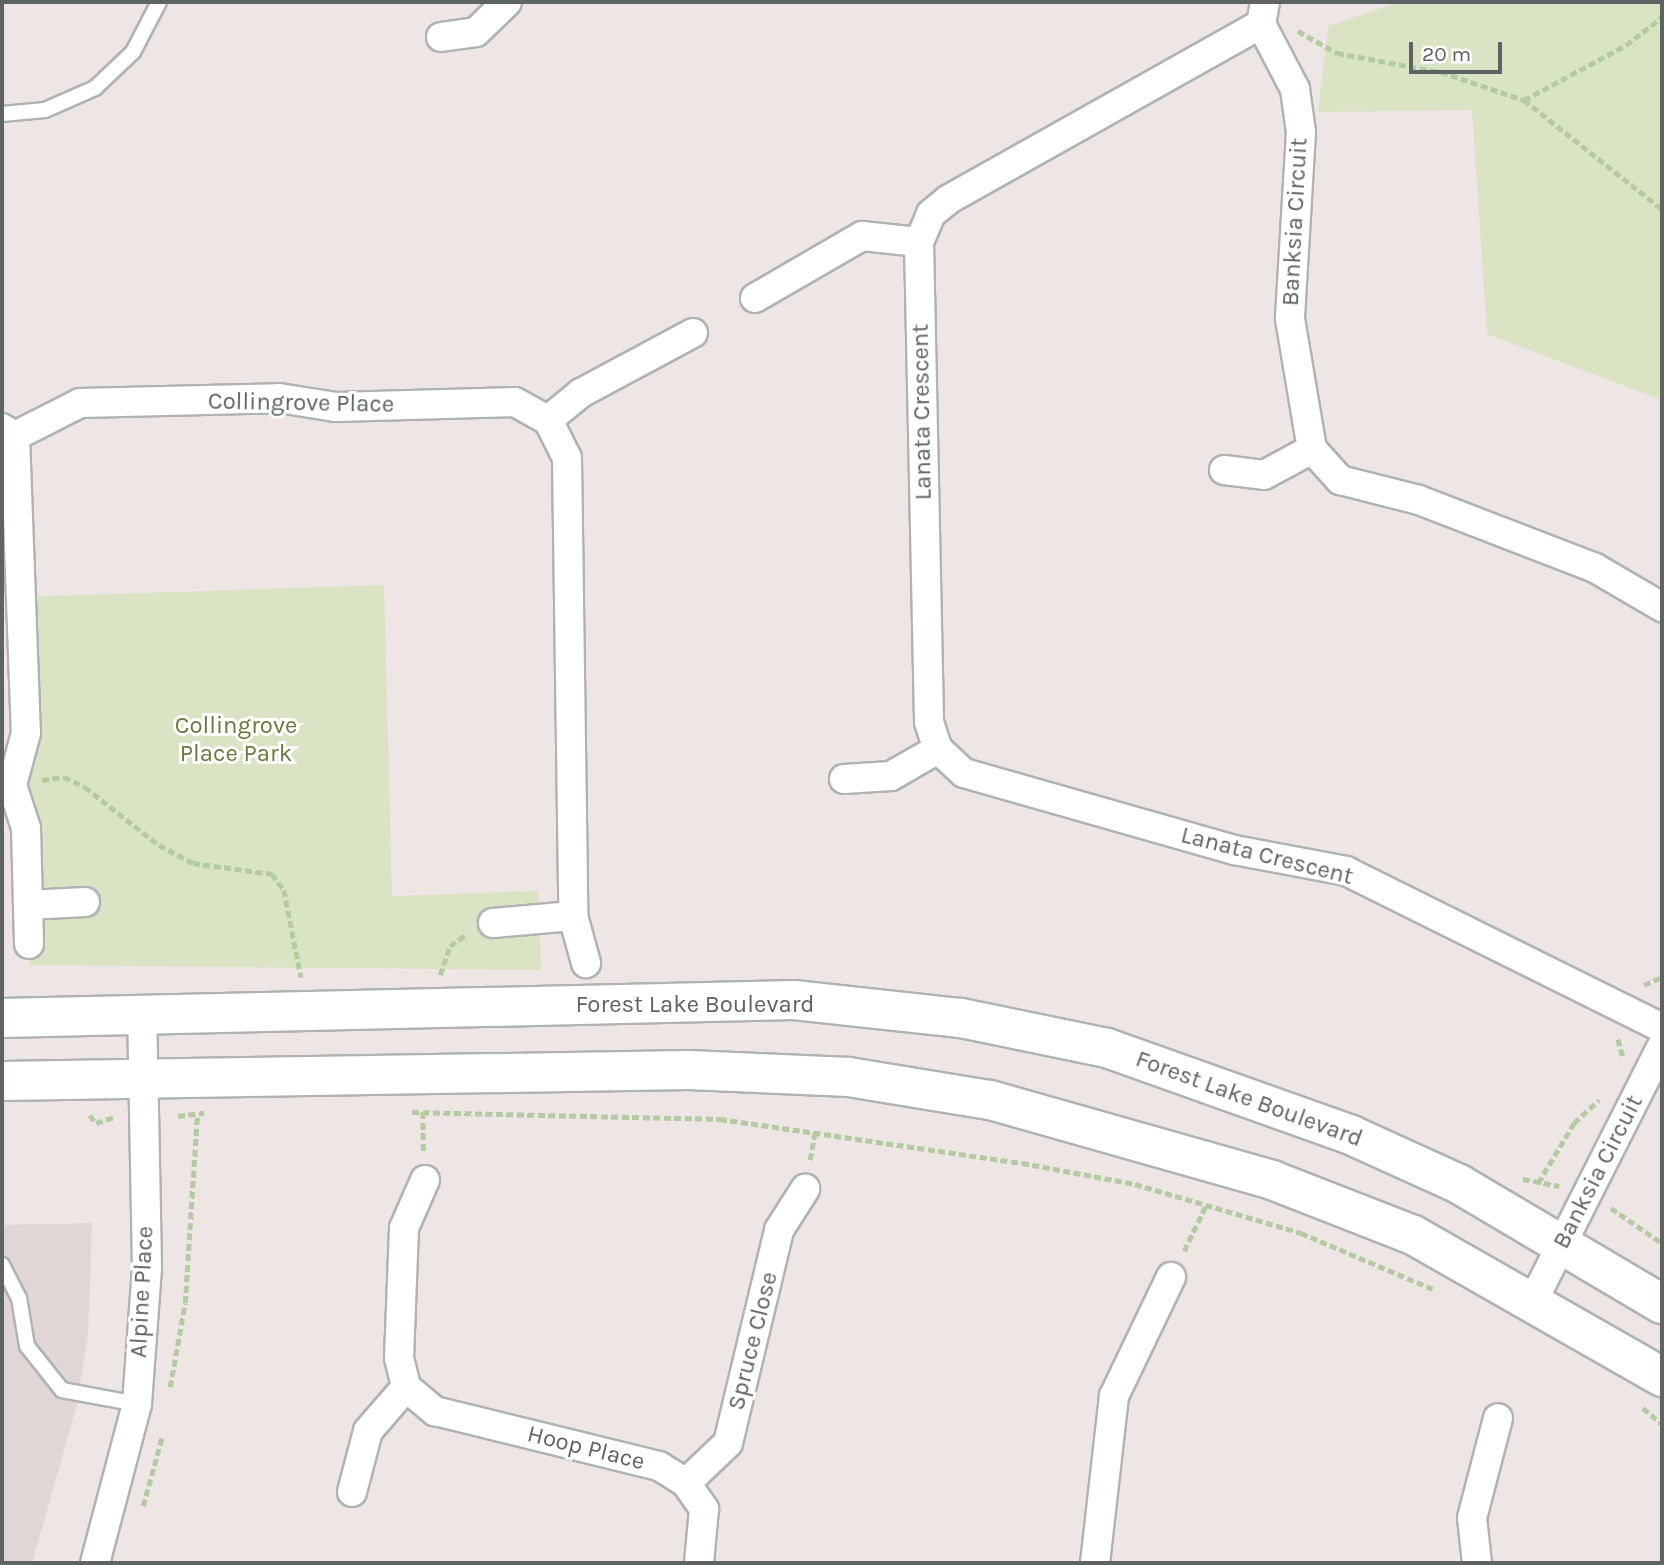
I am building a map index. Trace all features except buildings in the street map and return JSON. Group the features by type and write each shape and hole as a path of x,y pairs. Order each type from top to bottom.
{"main road":[{"name":"Forest Lake Boulevard","path":"2,1018 794,1000 961,1018 1107,1048 1216,1082 1459,1184 1662,1304"},
{"path":"2,1081 689,1070 888,1083 990,1100 1272,1180 1413,1235 1534,1299 1649,1389"}],"street":[{"path":"441,37 476,32 507,2"},
{"name":"Lanata Crescent","path":"1263,13 948,200 931,214 919,242 929,722 938,749 964,773 1235,850 1346,871 1662,1028"},
{"name":"Banksia Circuit","path":"1263,13 1295,89 1301,132 1290,319 1312,450"},
{"path":"755,298 862,236 919,242"},
{"path":"586,963 573,916 567,458 548,420 581,393 693,333"},
{"name":"Collingrove Place","path":"9,432 80,403 279,398 336,407 515,402 548,420"},
{"path":"9,432 26,733 7,785 26,828 29,944"},
{"path":"1224,470 1264,475 1312,450 1340,480 1419,500 1595,568 1662,607"},
{"path":"844,779 891,776 938,749"},
{"path":"28,905 85,902"},
{"path":"493,923 573,916"},
{"name":"Alpine Place","path":"95,1563 137,1404 147,1267 142,1015"},
{"name":"Banksia Circuit","path":"1534,1299 1662,1046"},
{"path":"352,1492 368,1431 406,1387 399,1358 404,1228 425,1180"},
{"name":"Spruce Close","path":"686,1483 728,1443 779,1230 805,1189"},
{"path":"1095,1563 1114,1396 1171,1277"},
{"name":"Hoop Place","path":"406,1387 435,1411 659,1466 686,1483 704,1509 699,1563"},
{"path":"1477,1563 1472,1518 1498,1418"}],"lane":[{"path":"2,114 45,110 96,88 133,52 159,2"},
{"path":"2,1265 19,1298 27,1346 62,1390 137,1404"}],"path":[{"path":"1263,13 1311,33 1337,53 1441,72 1524,100 1662,209"},
{"path":"1524,100 1626,45 1662,17"},
{"path":"7,785 64,777 193,863 272,874 284,890 301,977"},
{"path":"439,979 450,946 493,923"},
{"path":"1622,1065 1616,1035 1642,986 1662,977"},
{"path":"1538,1183 1574,1123 1607,1093"},
{"path":"77,1113 96,1123 144,1115 214,1112"},
{"path":"401,1112 720,1119 1022,1163 1206,1205 1301,1233 1445,1295"},
{"path":"423,1112 425,1180"},
{"path":"1171,1277 1206,1205"},
{"path":"1649,1389 1662,1424"}],"shaded area":[{"path":"92,1223 88,1334 76,1408 32,1563 2,1563 2,1225"}],"green space":[{"path":"1400,2 1662,2 1662,400 1487,334 1472,110 1318,112 1328,26"},
{"name":"Collingrove Place Park","path":"384,585 392,896 538,891 541,970 30,965 21,597"}]}
